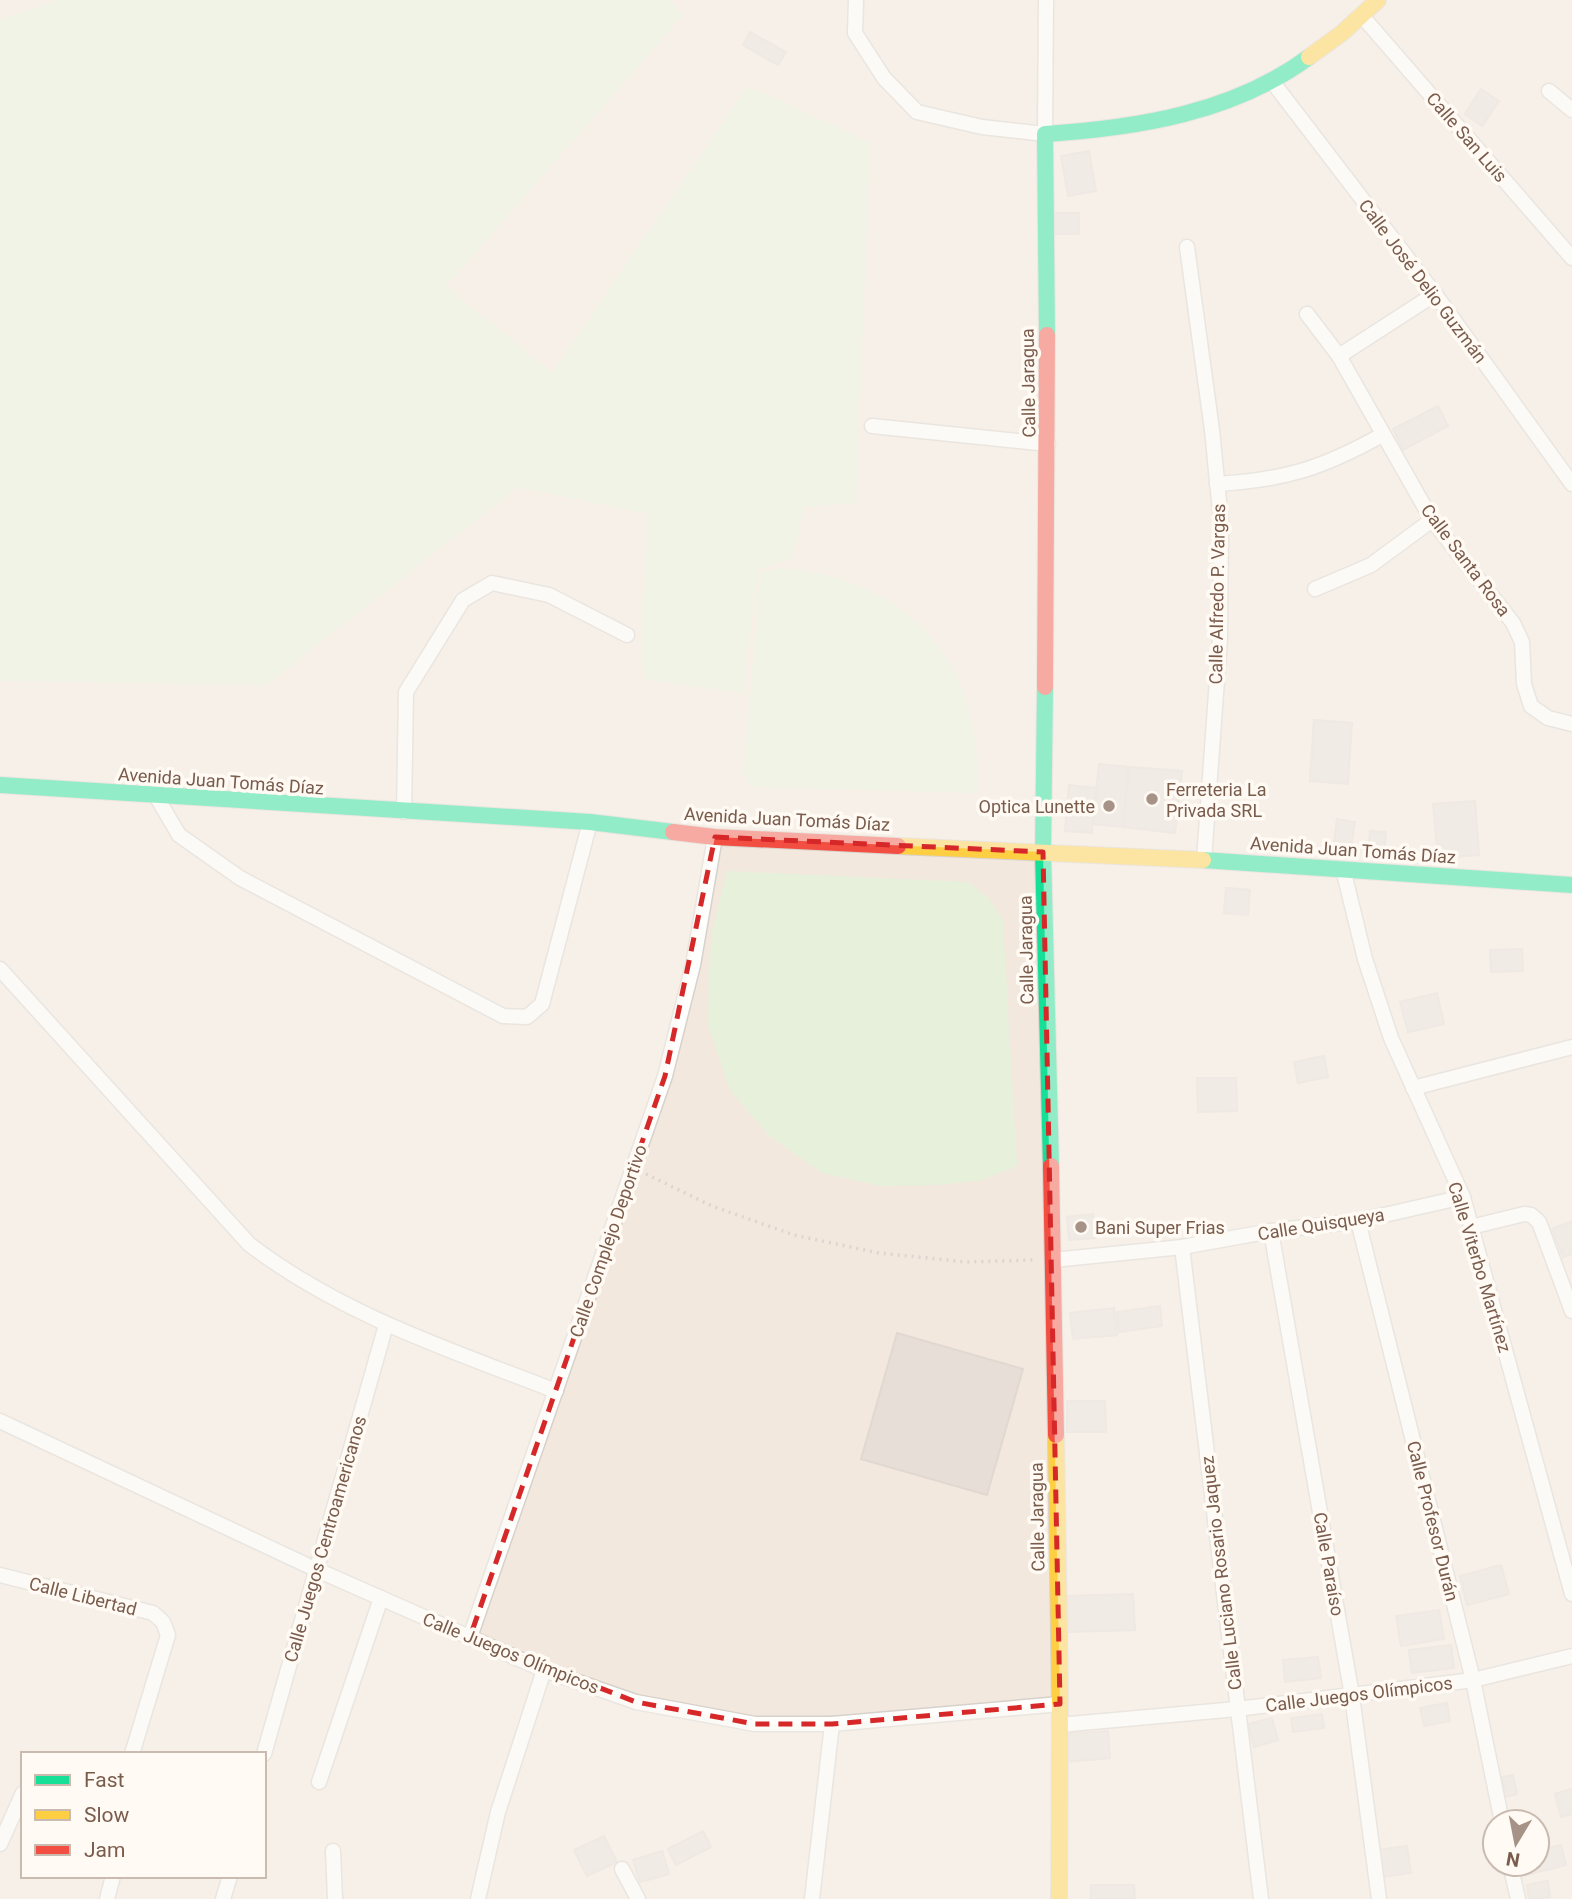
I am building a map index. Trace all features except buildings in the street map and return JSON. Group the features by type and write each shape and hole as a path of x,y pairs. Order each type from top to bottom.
{"street":[{"path":"856,0 855,33 884,78 917,112 982,127 1045,134 1091,133 1166,121 1225,101 1271,80 1318,51 1378,0"},
{"name":"Calle Jaragua","path":"1046,0 1048,444 1043,852 1060,1704 1059,1899"},
{"name":"Calle San Luis","path":"1362,16 1572,258"},
{"name":"Calle José Delio Guzmán","path":"1271,80 1435,294 1572,484"},
{"path":"1549,91 1572,110"},
{"name":"Calle Alfredo P. Vargas","path":"1187,247 1221,522 1220,638 1204,860"},
{"path":"1339,356 1435,294"},
{"name":"Calle Santa Rosa","path":"1307,314 1339,356 1432,520 1514,623 1522,642 1524,684 1531,706 1548,718 1572,724"},
{"path":"872,426 1048,444"},
{"path":"1217,484 1261,481 1305,471 1347,455 1382,435"},
{"path":"1315,589 1371,565 1432,520"},
{"path":"404,812 406,692 463,600 492,583 549,596 627,635"},
{"name":"Avenida Juan Tomás Díaz","path":"0,785 590,822 715,837 1204,860 1572,885"},
{"path":"156,796 179,835 240,878 503,1016 527,1017 542,1003 590,822"},
{"name":"Calle Complejo Deportivo","path":"470,1637 665,1076 692,965 715,837"},
{"name":"Calle Viterbo Martínez","path":"1343,869 1365,959 1391,1038 1463,1197 1572,1594"},
{"path":"0,969 249,1244 281,1268 386,1325 556,1391"},
{"path":"1413,1088 1572,1048"},
{"name":"Calle Quisqueya","path":"1053,1260 1182,1247 1271,1231 1358,1221 1463,1197"},
{"path":"1471,1227 1524,1214 1531,1215 1539,1222 1572,1311"},
{"name":"Calle Profesor Durán","path":"1358,1221 1473,1680 1499,1808"},
{"name":"Calle Paraíso","path":"1271,1231 1352,1696 1379,1899"},
{"name":"Calle Luciano Rosario Jaquez","path":"1182,1247 1261,1899"},
{"name":"Calle Juegos Centroamericanos","path":"265,1752 386,1325"},
{"name":"Calle Juegos Olímpicos","path":"0,1422 315,1569 544,1670 636,1702 755,1724 832,1724 1060,1704"},
{"name":"Calle Libertad","path":"0,1575 153,1614 163,1622 168,1635 133,1752"},
{"path":"319,1782 381,1598"},
{"name":"Calle Juegos Olímpicos","path":"1059,1725 1237,1709 1473,1680 1572,1656"},
{"path":"478,1899 498,1812 544,1670"},
{"path":"812,1899 832,1724"},
{"path":"0,1844 21,1797"},
{"path":"333,1851 335,1899"},
{"path":"622,1869 638,1899"},
{"path":"107,1899 112,1878"},
{"path":"223,1899 229,1878"},
{"path":"1513,1878 1518,1899"}],"path":[{"path":"633,1168 712,1206 794,1235 867,1251 966,1262 1053,1260"}],"highlighted area":[{"path":"715,837 1043,852 1060,1704 832,1724 755,1724 636,1702 470,1637 665,1076"}],"shaded area":[{"path":"0,0 1572,0 1572,1899 0,1899"}],"green space":[{"path":"60,0 670,0 683,15 446,286 552,373 748,86 870,143 856,503 804,507 793,558 758,569 743,693 643,679 642,608 649,514 518,487 266,685 0,681 0,20"},
{"path":"784,568 834,577 857,585 899,608 935,642 954,671 968,710 976,746 977,793 750,787 744,773 760,572"},
{"path":"727,871 969,882 989,899 1003,920 1017,1166 980,1181 880,1186 822,1173 769,1136 730,1090 708,1025 712,931"}],"traffic: fast":[{"path":"1047,335 1045,134 1149,122 1183,114 1249,92 1309,57"},
{"path":"1045,687 1043,852 1051,1166"},
{"path":"0,785 590,822 673,832"},
{"path":"1203,860 1572,885"}],"traffic: slow":[{"path":"1309,57 1342,33 1378,0"},
{"path":"898,846 1203,860"},
{"path":"1056,1435 1060,1704 1059,1899"}],"traffic: jam":[{"path":"1045,687 1047,335"},
{"path":"673,832 715,837 898,846"},
{"path":"1051,1166 1056,1435"}],"place":[{"name":"Ferreteria La Privada SRL","path":"1152,799"},
{"name":"Optica Lunette","path":"1109,806"},
{"name":"Bani Super Frias","path":"1081,1227"}]}
